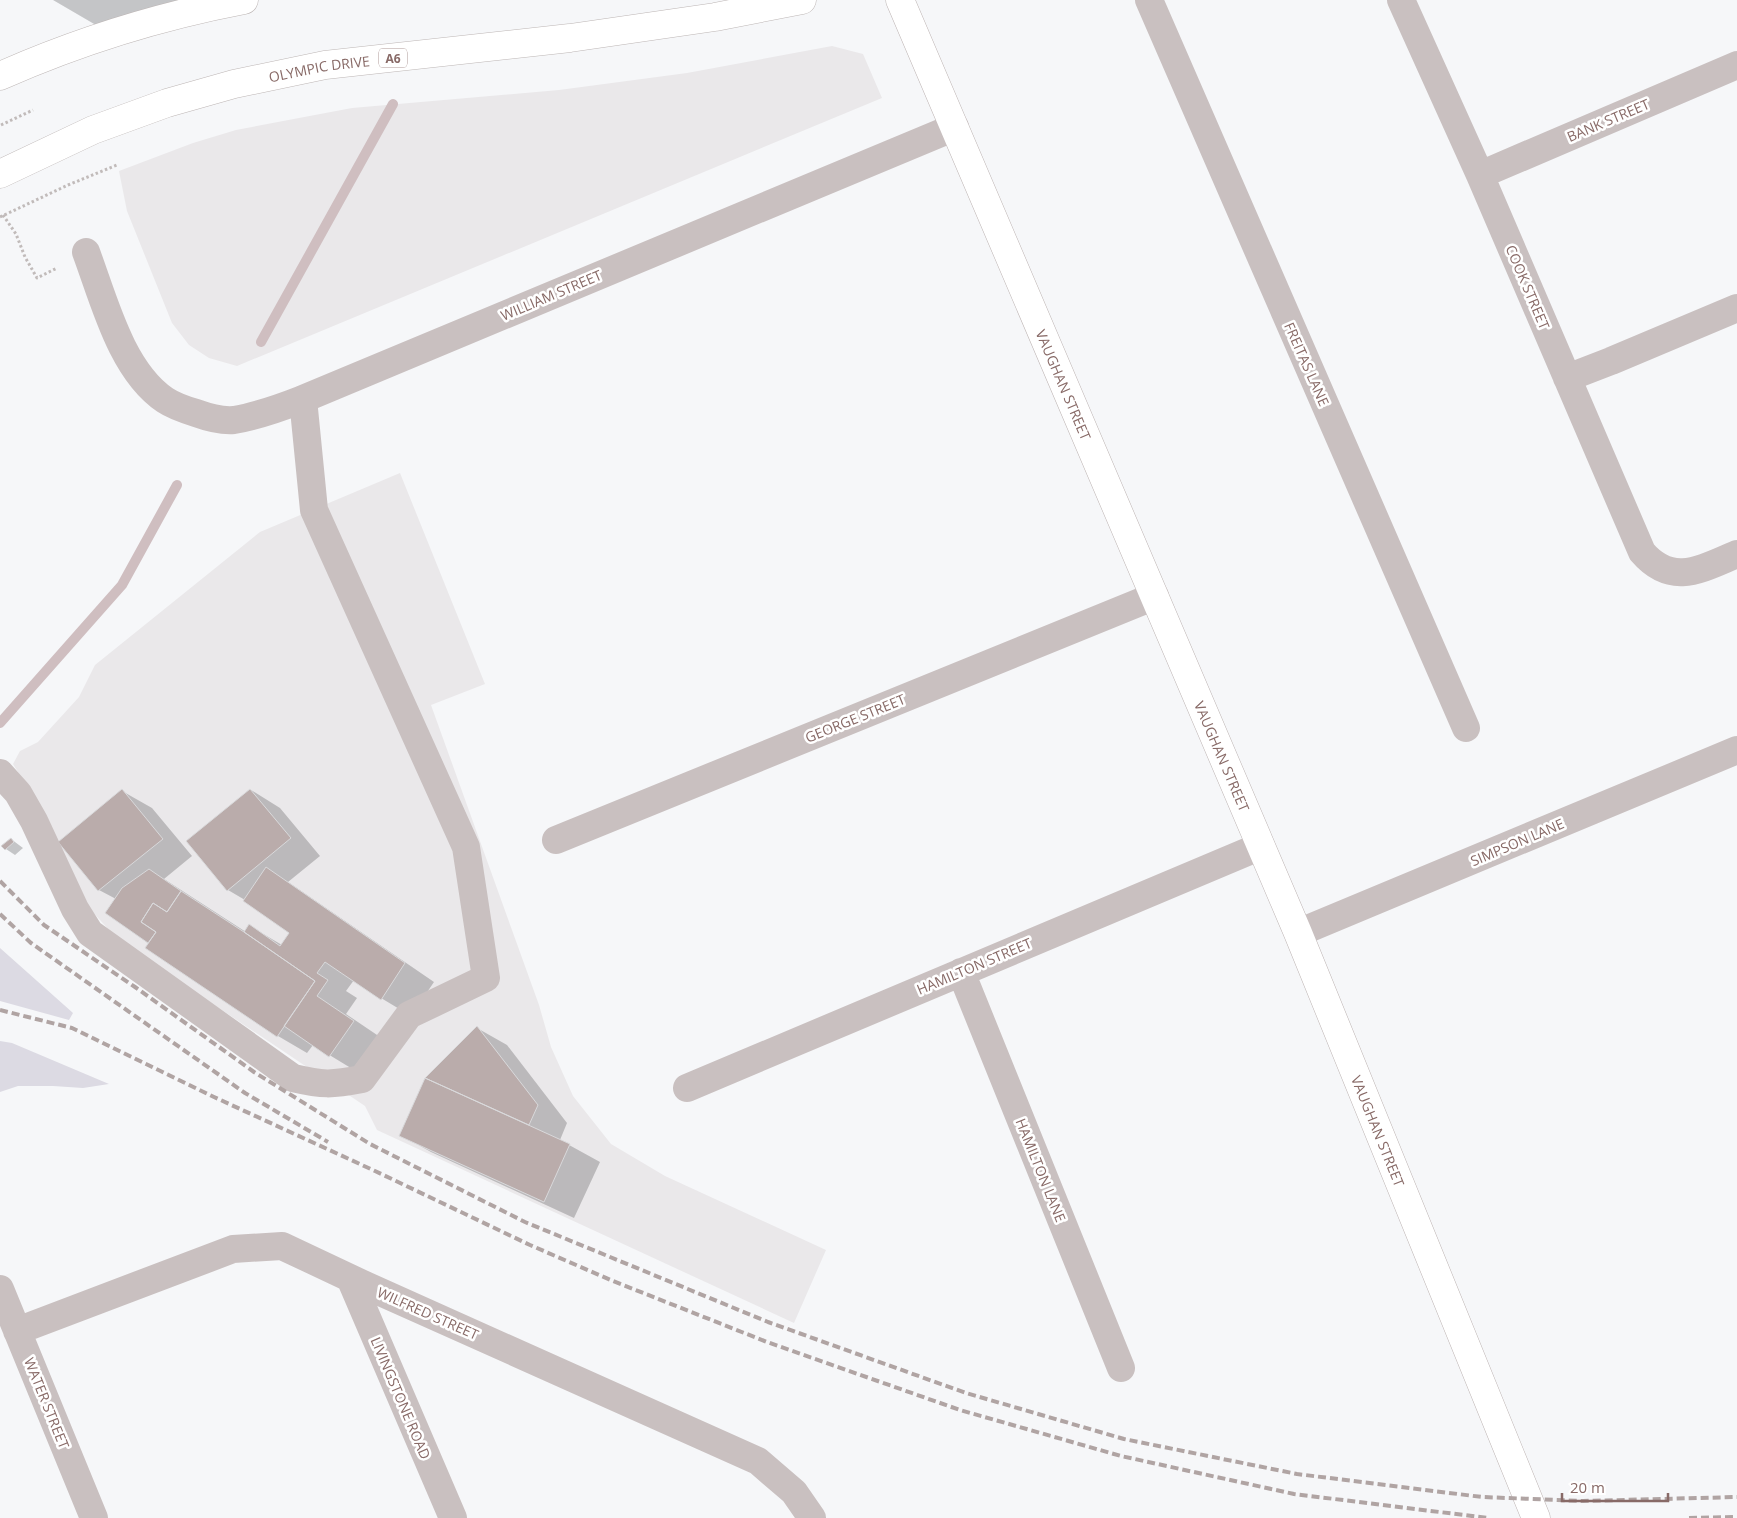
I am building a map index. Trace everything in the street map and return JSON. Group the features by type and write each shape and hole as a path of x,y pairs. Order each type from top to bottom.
{"main road":[{"path":"0,76 83,42 172,15 244,0"},
{"name":"OLYMPIC DRIVE","path":"0,174 93,130 167,103 234,84 325,65 570,38 715,17 802,0"},
{"name":"VAUGHAN STREET","path":"900,0 1298,934 1536,1518"}],"street":[{"name":"FREITAS LANE","path":"1149,0 1466,728"},
{"name":"COOK STREET","path":"1401,0 1480,175 1642,552 1661,568 1674,573 1688,572 1737,554"},
{"name":"BANK STREET","path":"1480,175 1737,65"},
{"name":"WILLIAM STREET","path":"86,252 122,347 137,372 166,401 206,416 232,420 265,413 302,399 955,127"},
{"path":"1567,378 1737,308"},
{"path":"0,773 18,793 34,821 75,909 90,933 293,1078 319,1084 362,1079 409,1016 486,978 466,847 314,510 302,399"},
{"name":"GEORGE STREET","path":"556,840 1154,596"},
{"name":"SIMPSON LANE","path":"1298,934 1737,750"},
{"name":"HAMILTON STREET","path":"687,1088 1261,846"},
{"name":"HAMILTON LANE","path":"961,972 1121,1368"},
{"name":"WILFRED STREET","path":"17,1332 233,1248 282,1246 758,1462 794,1492 812,1518"},
{"name":"LIVINGSTONE ROAD","path":"350,1278 453,1518"},
{"name":"WATER STREET","path":"0,1289 94,1518"}],"path":[{"path":"1,125 32,110"},
{"path":"86,252 37,278 25,257 16,234 2,216 68,185 117,165"}],"shaded area":[{"path":"832,46 863,54 882,98 237,366 209,358 189,345 172,323 127,211 119,171 193,143 236,130 352,108 559,90 687,73"},
{"path":"400,473 485,684 431,705 539,1005 551,1047 573,1096 611,1144 665,1176 826,1250 794,1323 377,1130 365,1106 119,941 90,909 48,821 13,764 20,751 38,742 79,697 95,665 260,532"},
{"path":"0,948 73,1013 69,1020 0,1001"},
{"path":"0,1041 12,1043 109,1084 83,1088 18,1086 0,1092"}],"building":[{"path":"122,789 163,839 98,891 58,842"},
{"path":"250,789 291,838 227,891 186,841"},
{"path":"11,838 14,842 5,850 1,846"},
{"path":"266,867 405,963 381,1000 325,962 317,973 328,980 317,996 354,1021 329,1057 284,1026 315,981 244,932 249,924 280,946 289,933 243,901"},
{"path":"149,869 181,891 167,912 153,903 141,922 156,932 148,943 105,913 122,888"},
{"path":"181,891 315,981 277,1037 145,948 156,932 141,922 153,903 167,912"},
{"path":"477,1026 538,1105 529,1125 425,1078"},
{"path":"425,1078 570,1144 544,1202 399,1136"}],"waterway":[{"path":"261,342 393,104"},
{"path":"0,723 122,585 177,485"}],"railway":[{"path":"0,881 44,925 254,1072 370,1144 525,1222 768,1322 966,1393 1124,1439 1297,1474 1482,1497 1583,1501 1737,1497"},
{"path":"0,914 31,943 245,1093 328,1142"},
{"path":"0,1010 72,1028 214,1097 530,1245 613,1281 767,1342 960,1410 1121,1456 1294,1494 1488,1518"},
{"path":"1689,1518 1737,1517"}]}
